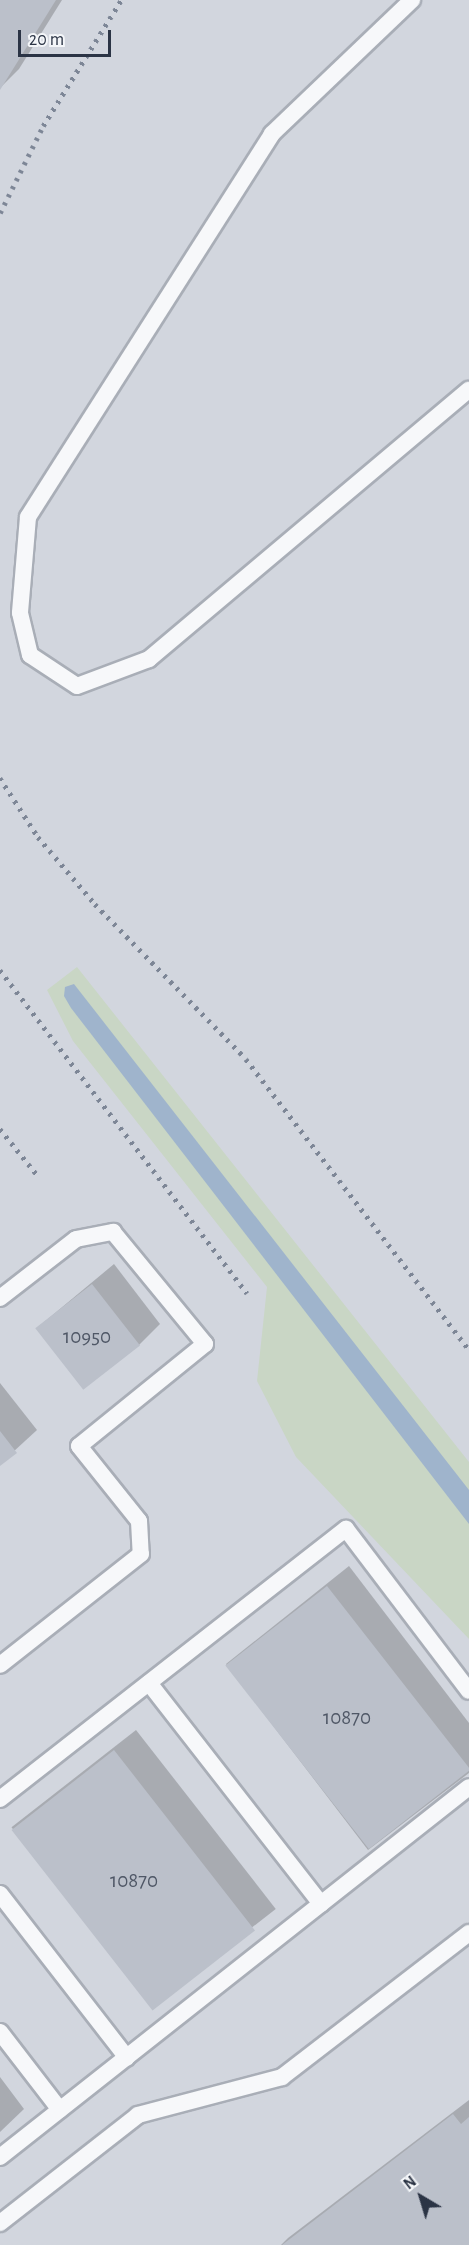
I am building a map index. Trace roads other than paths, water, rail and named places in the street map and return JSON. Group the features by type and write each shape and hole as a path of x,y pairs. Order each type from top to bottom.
{"lane":[{"path":"412,0 272,134 28,518 20,613 30,655 77,686 149,659 469,390"},
{"path":"0,1298 76,1239 113,1232 205,1344 79,1446 139,1521 141,1554 0,1665"},
{"path":"0,1799 346,1529 469,1691"},
{"path":"149,1683 321,1904"},
{"path":"0,2157 469,1787"},
{"path":"0,1894 127,2058"},
{"path":"0,2223 138,2115 282,2077 469,1933"},
{"path":"0,2032 60,2110"}],"water":[{"path":"74,984 469,1490 469,1524 71,1008 64,996 65,987"}],"railway":[{"path":"0,213 43,126 121,0"},
{"path":"0,778 38,837 95,904 246,1059 469,1350"},
{"path":"0,970 247,1293"},
{"path":"0,1129 38,1176"}]}
